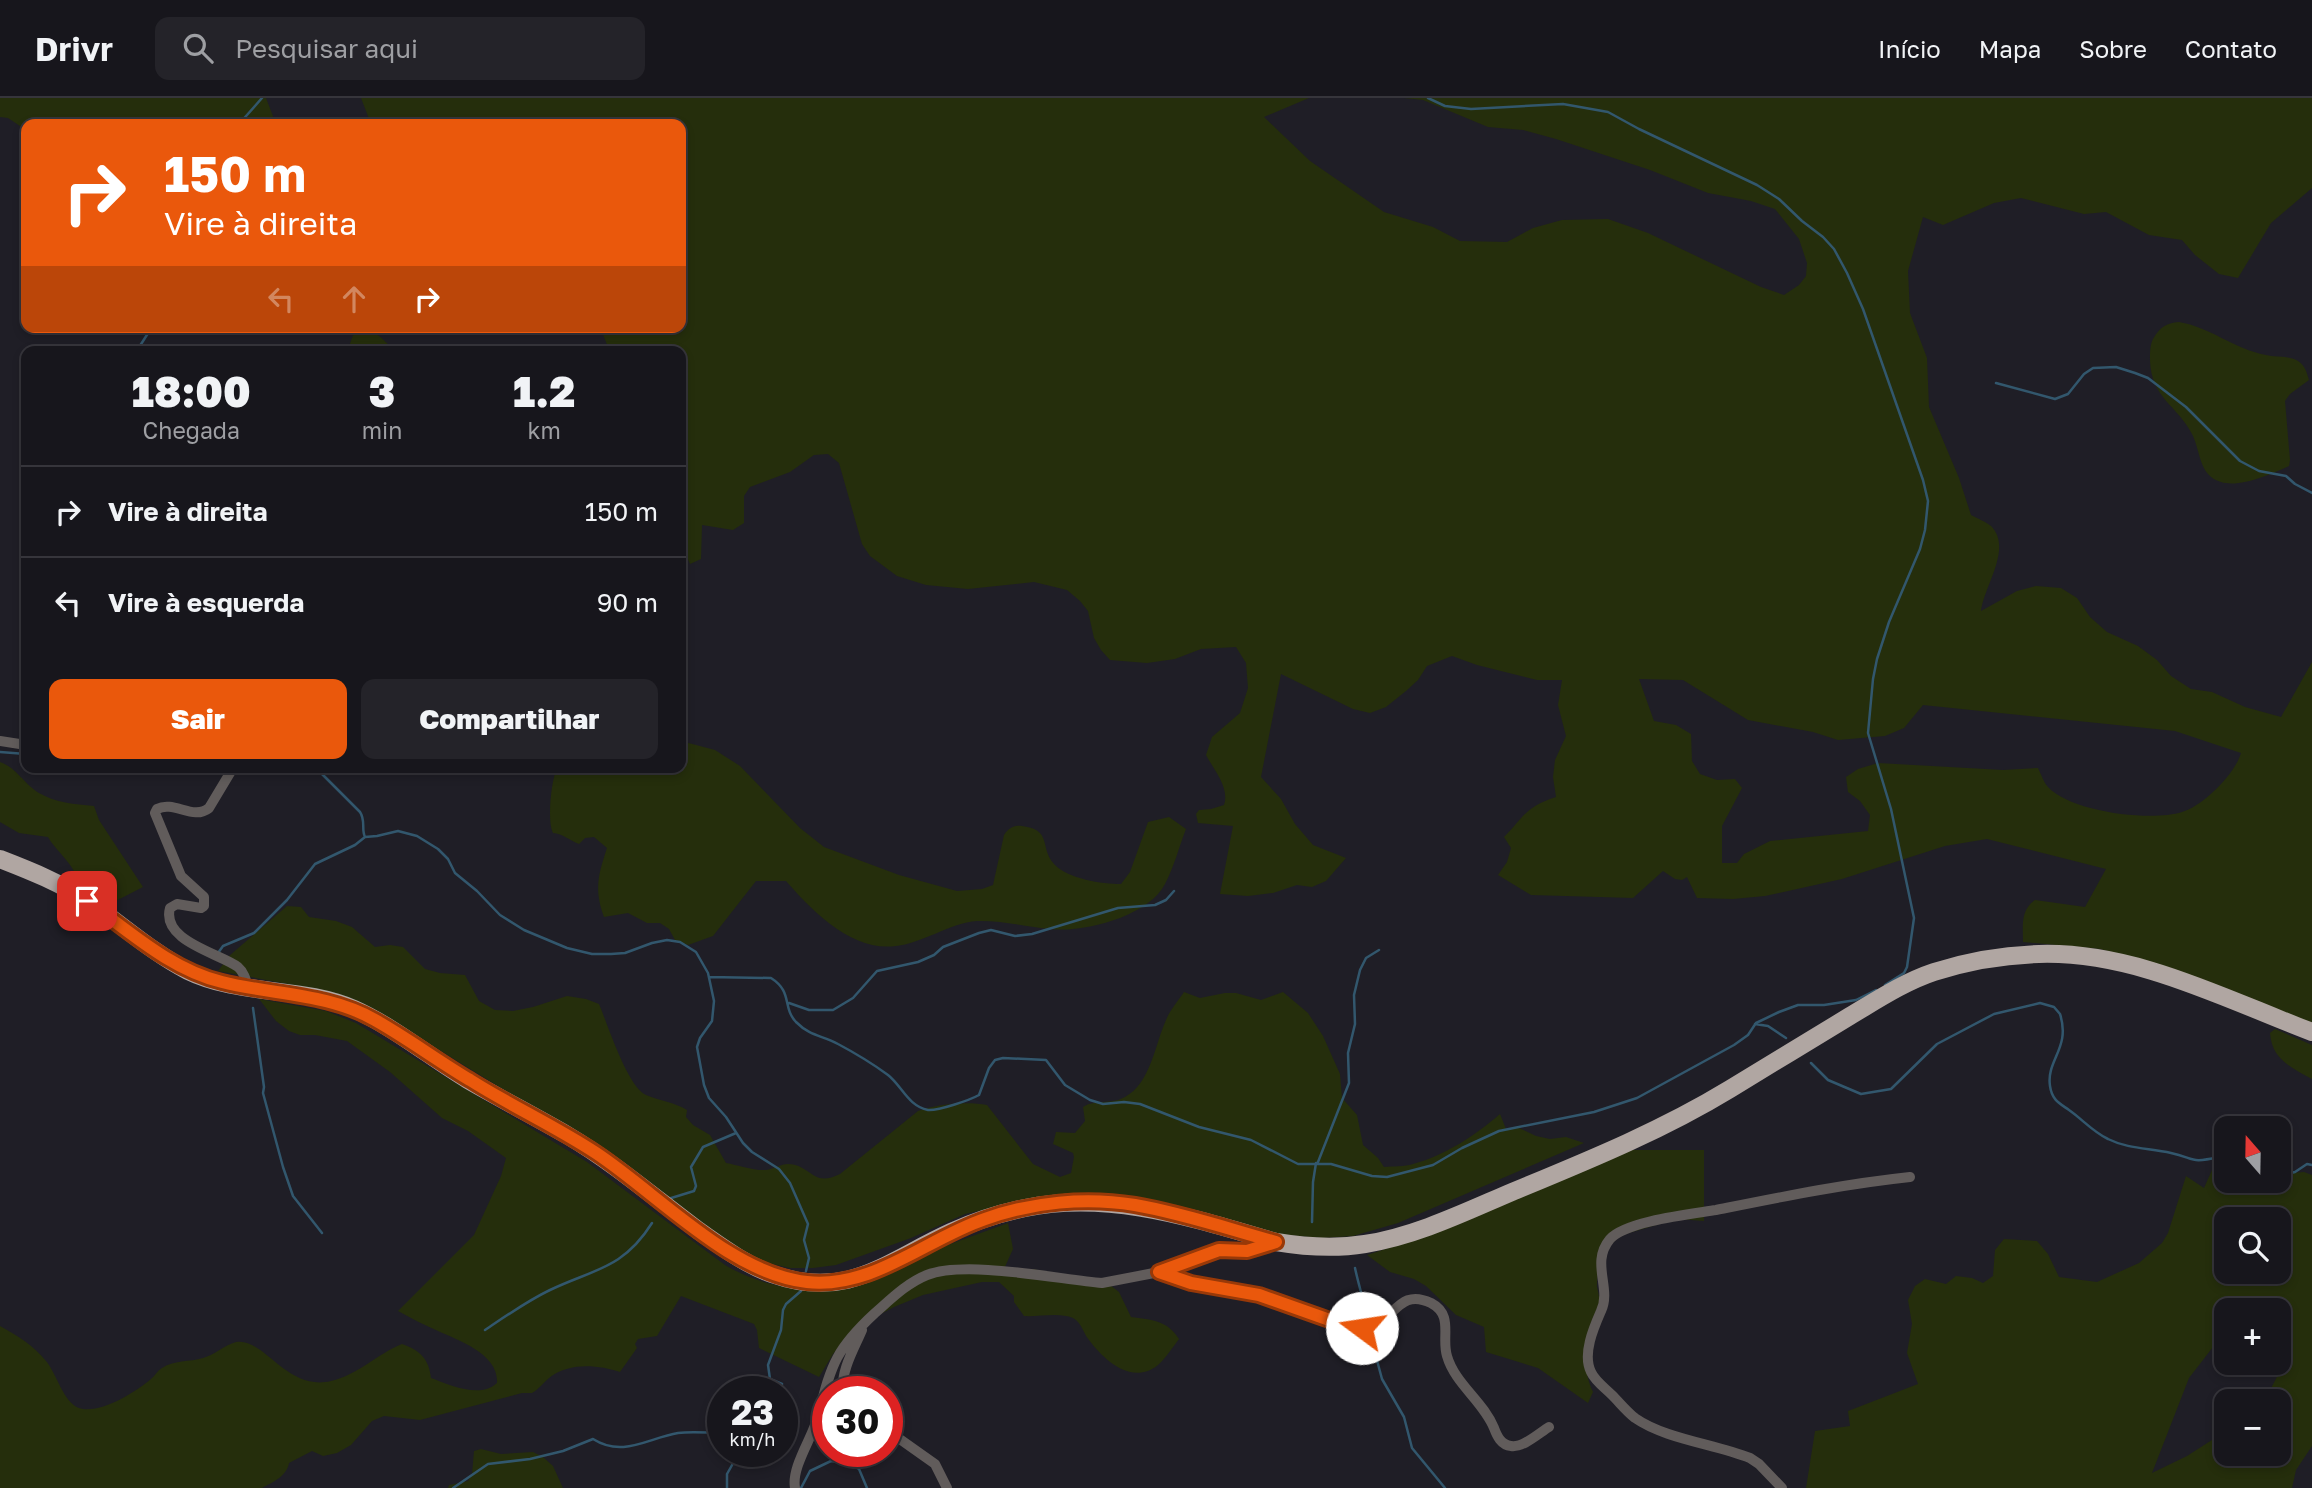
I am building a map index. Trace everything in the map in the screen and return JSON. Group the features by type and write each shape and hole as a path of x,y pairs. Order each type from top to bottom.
{"highway":[{"path":"0,859 47,877 68,889 191,972 222,982 332,1002 376,1020 467,1079 622,1170 728,1251 772,1274 804,1282 849,1281 872,1273 951,1232 987,1218 1028,1207 1079,1202 1134,1205 1276,1242 1326,1248 1366,1244 1409,1234 1661,1128 1898,987 1933,972 2002,957 2041,954 2097,958 2155,971 2312,1032"}],"street":[{"path":"0,741 21,744"},
{"path":"230,773 204,812 164,806 157,809 155,817 181,876 205,901 204,906 198,909 183,904 170,908 170,917 176,930 195,946 237,967 248,987"},
{"path":"1782,1488 1750,1458 1646,1425 1628,1413 1593,1376 1588,1358 1593,1331 1605,1300 1601,1275 1608,1241 1628,1228 1673,1217 1822,1189 1910,1177"},
{"path":"795,1488 794,1474 817,1423 826,1380 834,1360 865,1323 914,1281 943,1271 983,1271 1102,1283 1159,1272 1219,1250 1247,1251 1276,1242"},
{"path":"1159,1272 1191,1283 1259,1295 1355,1327 1377,1325 1401,1303 1411,1299 1429,1302 1442,1311 1447,1330 1446,1353 1452,1368 1481,1404 1502,1442 1508,1446 1516,1446 1549,1427"},
{"path":"844,1376 865,1323"},
{"path":"903,1443 935,1464 947,1488"}],"green space":[{"path":"0,98 266,98 274,119 21,119 21,127 8,118 0,117"},
{"path":"361,98 1309,98 1264,117 1310,161 1384,212 1433,227 1460,241 1507,242 1533,228 1562,220 1608,219 1648,233 1761,287 1784,295 1799,285 1806,276 1807,263 1799,239 1775,209 1751,201 1708,193 1650,170 1556,139 1523,130 1488,127 1423,100 1404,98 2312,98 2312,188 2271,223 2238,278 2219,274 2195,255 2182,240 2149,235 2106,212 2084,214 2021,198 1994,203 1943,225 1923,217 1908,271 1910,313 1927,358 1929,407 1959,478 1971,515 1991,526 1997,535 1998,556 1981,611 2017,591 2036,586 2061,588 2077,598 2090,617 2107,632 2138,646 2157,660 2171,676 2191,689 2212,692 2245,707 2281,717 2312,662 2312,1026 2140,960 2100,949 2023,942 2023,919 2030,904 2035,900 2085,907 2106,869 1987,839 1945,846 1842,879 1765,896 1697,898 1687,877 1682,880 1675,879 1663,871 1633,898 1531,895 1498,875 1507,862 1511,848 1504,837 1531,809 1556,797 1553,777 1555,760 1566,736 1558,705 1562,680 1537,680 1452,656 1427,666 1418,680 1406,691 1386,707 1370,713 1353,709 1281,674 1261,777 1281,799 1295,824 1313,845 1346,858 1326,881 1312,887 1297,885 1273,893 1248,896 1220,894 1233,826 1198,823 1196,814 1199,810 1224,805 1223,786 1206,755 1212,737 1240,713 1248,688 1246,663 1236,647 1201,649 1175,659 1147,663 1110,660 1094,638 1088,611 1067,590 1034,582 968,589 926,585 897,576 870,556 862,544 839,463 828,454 814,455 790,472 750,487 744,496 744,523 733,530 702,525 701,559 690,564 686,555 686,346 608,346 602,333 686,333 686,119 369,119","holes":["1639,679 1683,680 1748,720 1813,732 1838,740 1885,736 1904,728 1923,705 2175,731 2241,753 2225,779 2199,803 2182,812 2151,816 2112,813 2074,803 2048,787 2038,768 2003,770 1878,763 1858,769 1846,777 1848,792 1860,801 1870,815 1868,831 1770,841 1744,854 1737,863 1722,863 1722,826 1742,788 1735,779 1717,780 1700,774 1692,761 1691,734 1676,725 1654,721"]},
{"path":"2179,322 2201,328 2254,352 2291,358 2302,365 2309,380 2285,401 2289,466 2237,483 2221,482 2208,474 2192,434 2160,392 2151,373 2150,351 2153,339 2164,326"},
{"path":"354,333 374,333 389,346 349,346"},
{"path":"686,742 715,750 740,766 800,828 824,847 899,875 957,891 982,889 993,885 1004,835 1014,827 1022,826 1038,831 1050,858 1060,869 1095,882 1121,884 1130,872 1148,822 1169,817 1186,829 1165,884 1157,895 1131,913 1097,925 1065,930 977,921 957,925 906,944 880,946 864,943 834,927 808,905 786,881 756,881 713,936 688,945 675,940 669,929 660,923 647,923 628,913 604,917 598,882 607,848 594,837 585,838 579,844 553,833 550,811 555,774 686,773"},
{"path":"0,762 45,796 94,806 99,820 143,887 108,905 76,888 76,875 48,837 19,833 0,822"},
{"path":"287,906 301,907 309,917 336,921 352,927 375,947 403,947 425,969 465,975 479,1001 495,1010 513,1011 567,996 599,1004 625,1068 639,1089 646,1095 687,1110 686,1117 693,1125 710,1135 726,1163 751,1169 766,1170 788,1164 796,1165 818,1177 831,1178 840,1174 918,1111 943,1105 970,1103 987,1105 1033,1164 1060,1177 1071,1173 1073,1153 1053,1144 1056,1132 1075,1133 1085,1121 1083,1107 1114,1101 1134,1091 1151,1062 1168,1016 1184,992 1200,998 1236,993 1261,1000 1283,992 1308,1013 1323,1036 1340,1074 1342,1098 1357,1115 1363,1145 1384,1167 1410,1165 1436,1156 1481,1130 1500,1114 1506,1129 1517,1127 1536,1136 1550,1139 1566,1137 1584,1143 1398,1223 1353,1236 1322,1238 1276,1234 1184,1209 1000,1206 965,1214 911,1238 836,1265 790,1268 746,1255 566,1128 376,1011 331,992 218,971 229,956"},
{"path":"259,999 326,1011 356,1023 587,1162 725,1265 767,1283 794,1288 937,1249 1008,1223 1013,1249 1004,1269 1033,1269 1110,1285 1119,1292 1131,1317 1164,1324 1179,1339 1158,1365 1148,1371 1129,1372 1102,1355 1073,1318 1055,1315 1024,1316 1014,1302 1014,1296 999,1282 982,1282 923,1295 854,1328 820,1376 817,1376 759,1348 754,1324 681,1296 657,1336 638,1339 635,1344 637,1348 620,1372 574,1367 557,1373 532,1393 522,1393 420,1420 384,1416 372,1421 351,1445 337,1453 323,1456 312,1451 289,1463 282,1475 262,1488 0,1488 0,1326 36,1350 46,1361 73,1405 87,1409 107,1405 127,1396 166,1365 203,1358 236,1342 256,1348 289,1372 315,1382 341,1378 402,1344 422,1356 431,1378 474,1390 490,1388 497,1383 491,1364 476,1349 398,1311 474,1235 501,1176 506,1158 468,1131 442,1118 390,1072 347,1041 300,1035 276,1021"},
{"path":"2275,1029 2312,1045 2312,1079 2284,1062 2274,1050 2270,1033"},
{"path":"1618,1150 1704,1150 1704,1221 1677,1219 1622,1235 1607,1251 1598,1273 1599,1303 1591,1323 1586,1350 1587,1375 1593,1392 1588,1403 1538,1368 1486,1352 1484,1327 1456,1315 1426,1286 1414,1279 1390,1272 1367,1255 1441,1231"},
{"path":"2214,1170 2214,1194 2291,1194 2291,1173 2304,1172 2312,1175 2312,1446 2296,1470 2292,1488 1806,1488 1815,1431 1850,1426 1848,1411 1918,1384 1907,1353 1912,1324 1908,1300 1915,1286 1925,1279 1946,1284 1956,1276 1983,1283 1993,1276 1995,1250 2004,1239 2037,1241 2048,1254 2059,1277 2097,1282 2139,1263 2162,1243 2168,1233 2186,1176 2204,1188","holes":["2214,1298 2291,1298 2291,1375 2278,1375 2271,1389 2291,1389 2291,1466 2214,1466 2214,1439 2152,1473 2189,1378 2214,1346"]},
{"path":"481,1449 501,1454 533,1452 553,1466 563,1488 448,1488 449,1485 468,1481 472,1474 474,1451"}],"waterway":[{"path":"243,119 262,98"},
{"path":"1428,98 1445,106 1471,109 1563,104 1608,112 1757,185 1779,199 1823,237 1834,249 1847,273 1863,309 1928,501 1920,549 1889,622 1877,659 1868,733 1891,809 1914,918 1907,967 1904,973 1885,985"},
{"path":"140,346 148,333"},
{"path":"1996,383 2055,399 2068,394 2084,374 2093,368 2116,367 2135,373 2148,378 2186,407 2240,461 2259,471 2286,476 2312,493"},
{"path":"0,752 21,754"},
{"path":"321,773 360,812 365,837"},
{"path":"365,837 398,831 417,836 438,849 448,859 455,873 500,915 524,930 567,948 592,954 625,953 667,940 680,942 696,952 708,973 714,1001 712,1021 697,1047 704,1085 709,1098 726,1117 743,1143 779,1169 790,1183 808,1224 804,1240 809,1258 806,1271"},
{"path":"218,953 223,946 254,933 287,900 315,864 355,845 365,837"},
{"path":"789,1003 809,1010 833,1010 853,998 877,971 918,962 934,955 943,947 979,933 991,930 1015,936 1032,934 1118,908 1155,905 1166,900 1174,891"},
{"path":"1318,1162 1349,1083 1348,1053 1355,1024 1354,995 1360,970 1366,958 1379,950"},
{"path":"709,977 771,978 782,989 789,1011 801,1027 838,1044 888,1075 921,1108 939,1109 979,1095 989,1068 995,1060 1046,1060 1065,1085 1090,1100 1103,1104 1140,1104 1199,1127 1251,1140 1298,1164 1331,1164 1372,1176 1387,1177 1433,1165 1499,1131 1594,1112 1637,1098 1734,1045 1748,1035 1756,1023 1779,1012 1798,1005 1824,1005 1856,1000 1876,990"},
{"path":"1811,1063 1828,1080 1861,1094 1891,1089 1937,1044 1994,1014 2040,1003 2054,1007 2060,1014 2063,1026 2061,1045 2050,1077 2051,1091 2059,1103 2097,1133 2116,1142 2193,1160 2214,1158"},
{"path":"253,1008 263,1093 283,1167 293,1196 322,1233"},
{"path":"1755,1024 1768,1026 1786,1038"},
{"path":"668,1199 694,1191 696,1186 691,1167 703,1147 736,1133"},
{"path":"1312,1222 1316,1163"},
{"path":"2291,1173 2307,1164 2312,1165"},
{"path":"485,1330 541,1294 619,1259 652,1223"},
{"path":"1355,1268 1368,1324"},
{"path":"770,1376 768,1365 781,1330 783,1310 801,1291"},
{"path":"1369,1331 1382,1379 1404,1417 1412,1448 1445,1488"},
{"path":"453,1488 488,1464 530,1459 563,1451 593,1439 615,1447 625,1447 678,1433 707,1432"},
{"path":"801,1488 810,1471 831,1461 847,1463 859,1469 867,1488"},
{"path":"727,1488 727,1474 731,1467"}],"route":[{"path":"87,901 191,972 222,982 332,1002 376,1020 467,1079 591,1150 622,1170 728,1251 772,1274 804,1282 849,1281 872,1273 951,1232 987,1218 1028,1207 1079,1202 1134,1205 1276,1242 1247,1251 1219,1250 1159,1272 1191,1283 1259,1295 1338,1323 1362,1328"}]}
